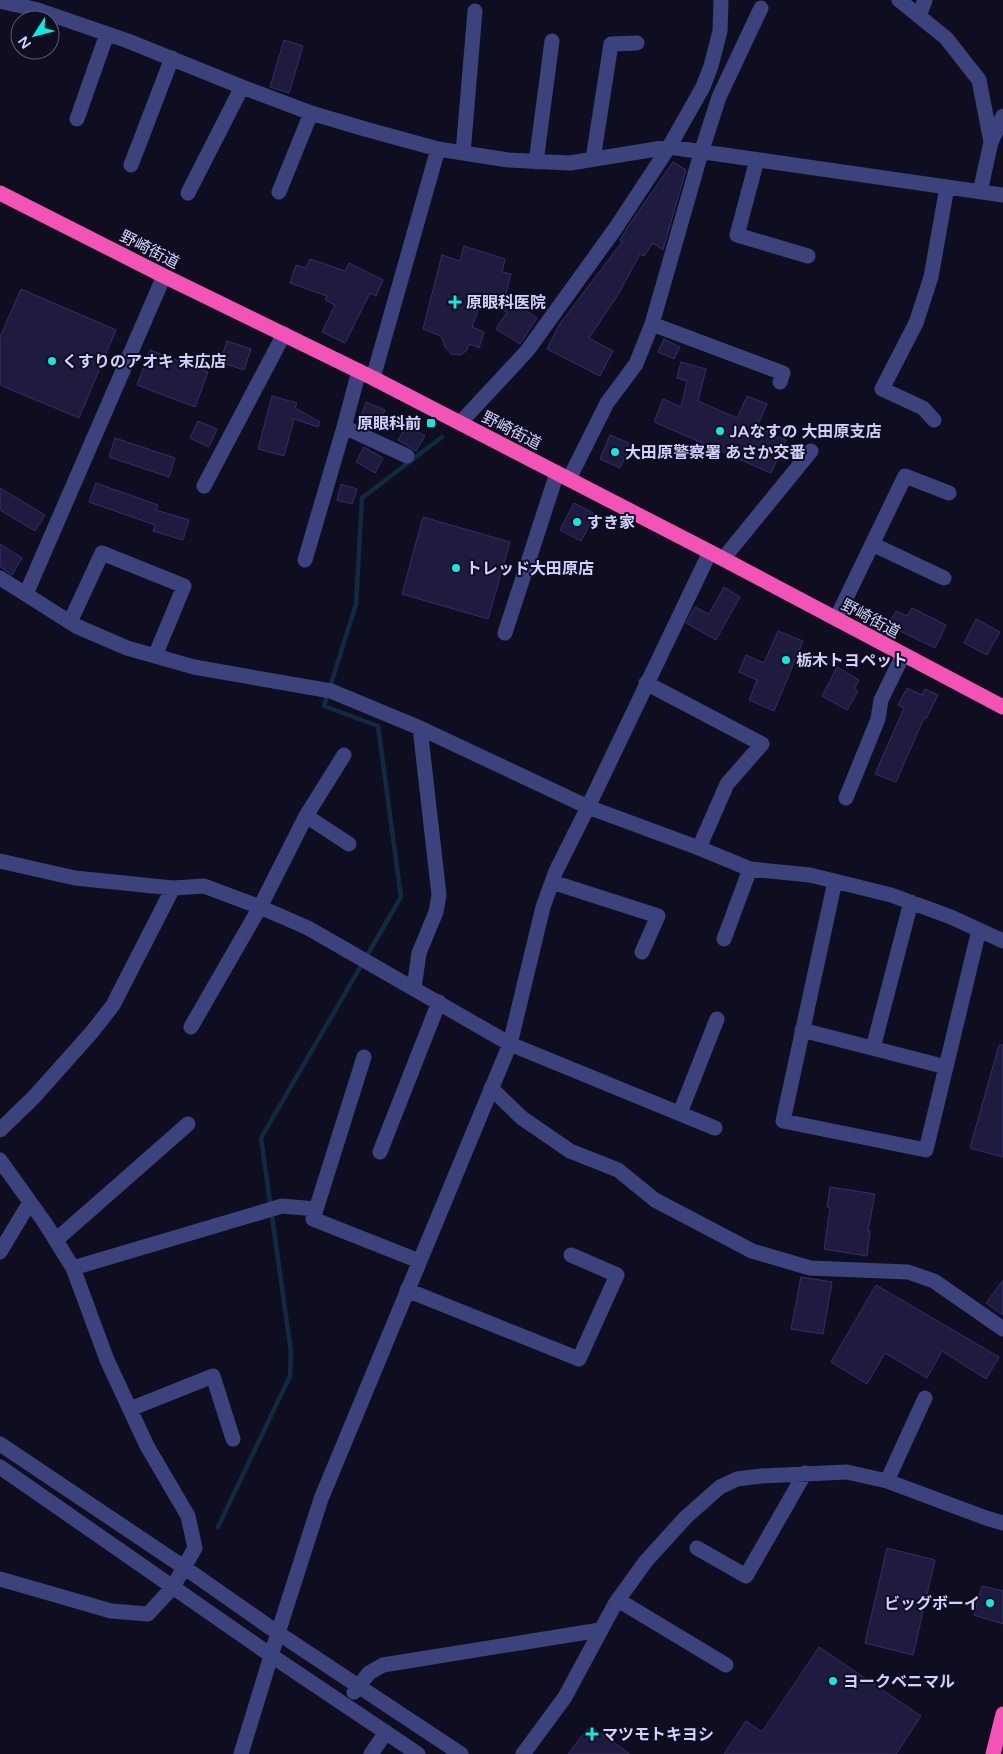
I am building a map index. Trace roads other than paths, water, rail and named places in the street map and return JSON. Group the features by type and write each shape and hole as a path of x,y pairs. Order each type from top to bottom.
{"highway":[{"name":"野崎街道","path":"0,193 373,378 1003,707"},
{"path":"993,1754 1003,1714"}],"street":[{"path":"460,423 527,351 615,229 669,147 702,87 711,66 720,31 721,0"},
{"path":"899,0 946,38 979,80 991,142"},
{"path":"919,16 924,0"},
{"path":"0,1 39,5 107,34 311,113 438,149 508,160 570,163 669,147 1003,195"},
{"path":"505,633 563,476 607,402 636,364 652,324 719,97 761,8"},
{"path":"463,153 475,11"},
{"path":"77,119 107,34"},
{"path":"536,162 552,41"},
{"path":"593,159 611,44 638,43"},
{"path":"130,165 172,58"},
{"path":"188,193 242,87"},
{"path":"279,192 311,113"},
{"path":"980,192 991,142 1003,116"},
{"path":"373,378 438,149"},
{"path":"757,160 737,235 808,256"},
{"path":"934,420 923,408 882,389 916,323 931,277 948,187"},
{"path":"26,594 164,276"},
{"path":"652,324 783,372 780,382"},
{"path":"204,486 284,334"},
{"path":"305,560 359,371"},
{"path":"344,427 407,456"},
{"path":"241,1754 321,1499 510,1044 543,907 556,871 646,683 717,556 811,451"},
{"path":"836,619 905,476 949,493"},
{"path":"872,544 944,578"},
{"path":"70,622 102,553 184,586 155,656"},
{"path":"0,578 70,622 127,648 194,667 330,692 420,728 588,807 750,869 810,875 891,895 951,917 1003,941"},
{"path":"846,798 878,719 881,700 903,654"},
{"path":"646,683 762,744 727,784 699,848"},
{"path":"414,988 419,953 436,912 439,895 420,728"},
{"path":"191,1027 260,907 306,816 344,755"},
{"path":"306,816 349,844"},
{"path":"0,862 75,878 173,888 204,886 308,928 510,1044 715,1128"},
{"path":"724,939 750,869"},
{"path":"835,881 783,1121 926,1150 979,930"},
{"path":"552,882 658,916 642,952"},
{"path":"0,1130 34,1097 114,1005 173,888"},
{"path":"874,1048 911,902"},
{"path":"380,1152 439,1002"},
{"path":"680,1114 717,1019"},
{"path":"802,1030 946,1067"},
{"path":"364,1057 313,1218 419,1261"},
{"path":"491,1088 522,1118 570,1151 618,1170 655,1200 752,1251 810,1268 908,1272 934,1281 1003,1329"},
{"path":"56,1240 188,1124"},
{"path":"0,1160 56,1240 73,1268 107,1360 147,1446 188,1516 195,1548 173,1587 148,1614 111,1611 0,1579"},
{"path":"0,1252 30,1202"},
{"path":"73,1268 282,1206 316,1209"},
{"path":"407,1290 579,1359 617,1275 571,1255"},
{"path":"130,1409 213,1376 233,1439"},
{"path":"887,1481 925,1398"},
{"path":"0,1444 278,1633 461,1754"},
{"path":"0,1467 272,1656 418,1754"},
{"path":"523,1754 565,1697 600,1630 618,1600 646,1561 686,1517 720,1487 737,1479 761,1476 847,1472 887,1481 1003,1523"},
{"path":"697,1548 746,1576 805,1473"},
{"path":"618,1600 726,1665"},
{"path":"345,1704 369,1673 383,1665 600,1630"},
{"path":"371,1754 386,1732"}],"waterway":[{"path":"218,1527 290,1376 291,1352 261,1138 401,897 378,726 324,706 356,604 362,498 442,437"}],"place":[{"name":"原眼科医院","path":"455,302"},
{"name":"くすりのアオキ 末広店","path":"52,361"},
{"name":"原眼科前","path":"431,423"},
{"name":"JAなすの 大田原支店","path":"720,431"},
{"name":"大田原警察署 あさか交番","path":"615,452"},
{"name":"すき家","path":"577,522"},
{"name":"トレッド大田原店","path":"456,568"},
{"name":"栃木トヨペット","path":"786,660"},
{"name":"ビッグボーイ","path":"990,1603"},
{"name":"ヨークベニマル","path":"833,1681"},
{"name":"マツモトキヨシ","path":"592,1734"}]}
